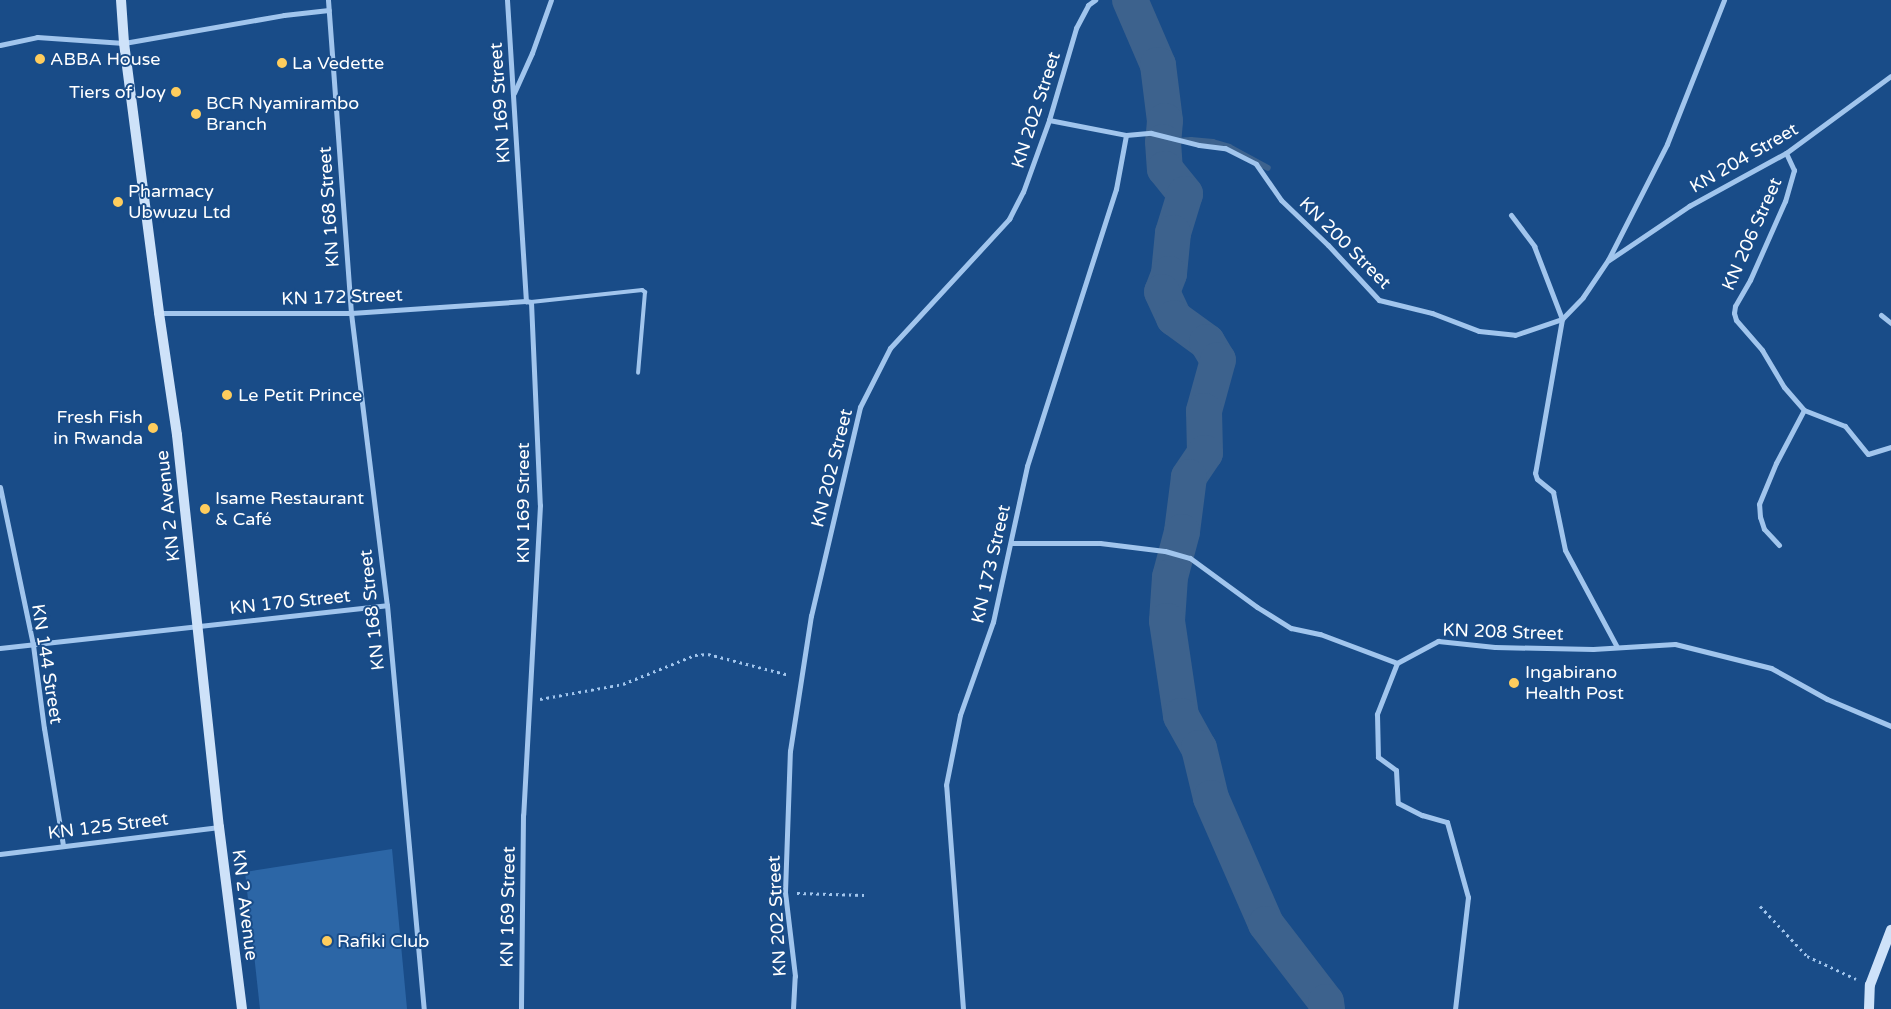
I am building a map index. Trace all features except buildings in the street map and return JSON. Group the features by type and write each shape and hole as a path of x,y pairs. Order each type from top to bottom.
{"main road":[{"name":"KN 2 Avenue","path":"121,0 124,43 177,435 196,626 242,1009"},
{"path":"1869,1009 1870,985 1891,930"}],"street":[{"name":"KN 168 Street","path":"328,0 351,313 386,605 424,1009"},
{"name":"KN 169 Street","path":"507,0 529,301 540,505 523,815 521,1009"},
{"path":"514,93 532,53 551,0"},
{"name":"KN 202 Street","path":"792,1009 795,976 786,892 790,751 811,616 860,407 890,348 1009,220 1023,192 1049,120 1076,28 1088,5 1095,0"},
{"name":"KN 200 Street","path":"1049,120 1126,135 1151,134 1199,145 1226,148 1256,164 1281,200 1328,245 1379,300 1432,313 1480,331 1515,335 1562,319 1584,297 1608,260 1668,144 1724,0"},
{"path":"0,45 37,38 124,43 284,15 329,10"},
{"name":"KN 204 Street","path":"1608,260 1689,206 1786,153 1891,76"},
{"name":"KN 173 Street","path":"963,1009 952,887 946,785 960,715 993,622 1027,466 1116,189 1126,135"},
{"name":"KN 206 Street","path":"1786,153 1794,170 1785,201 1734,313 1736,320 1762,350 1784,387 1804,410 1846,426 1868,454 1891,447"},
{"path":"1511,216 1534,246 1562,319 1535,473 1537,479 1554,492 1565,550 1617,647"},
{"name":"KN 172 Street","path":"159,313 351,313 529,301"},
{"path":"1881,315 1891,322"},
{"path":"1778,545 1764,529 1760,517 1759,504 1776,463 1804,410"},
{"name":"KN 144 Street","path":"0,487 33,645 63,845"},
{"path":"1011,543 1100,543 1165,551 1190,558 1257,607 1291,628 1320,634 1397,663 1378,714 1378,757 1396,770 1398,803 1422,815 1447,822 1468,897 1455,1009"},
{"name":"KN 170 Street","path":"0,648 386,605"},
{"name":"KN 208 Street","path":"1397,663 1438,641 1495,647 1617,647 1675,644 1771,668 1826,699 1891,726"},
{"name":"KN 125 Street","path":"0,854 219,827"}],"lane":[{"path":"529,301 642,290 645,292 638,372"}],"path":[{"path":"530,701 623,684 695,655 708,654 802,678"},
{"path":"786,892 864,895"},
{"path":"1760,906 1807,956 1870,985"}],"shaded area":[{"name":"Rafiki Club","path":"392,849 407,1009 260,1009 245,872"}],"waterway":[{"path":"1130,0 1158,65 1165,121 1163,142 1165,169 1185,194 1173,233 1169,274 1162,292 1174,318 1207,342 1218,360 1204,411 1205,453 1189,477 1182,532 1170,577 1167,621 1181,716 1199,748 1211,798 1266,924 1326,1002 1327,1009"},
{"path":"1163,142 1191,140 1213,142 1229,147 1268,168"}],"place":[{"name":"ABBA House","path":"40,59"},
{"name":"La Vedette","path":"282,63"},
{"name":"Tiers of Joy","path":"176,92"},
{"name":"BCR Nyamirambo Branch","path":"196,114"},
{"name":"Pharmacy Ubwuzu Ltd","path":"118,202"},
{"name":"Le Petit Prince","path":"227,395"},
{"name":"Fresh Fish in Rwanda","path":"153,428"},
{"name":"Isame Restaurant & Café","path":"205,509"},
{"name":"Ingabirano Health Post","path":"1514,683"},
{"name":"Rafiki Club","path":"327,941"}]}
